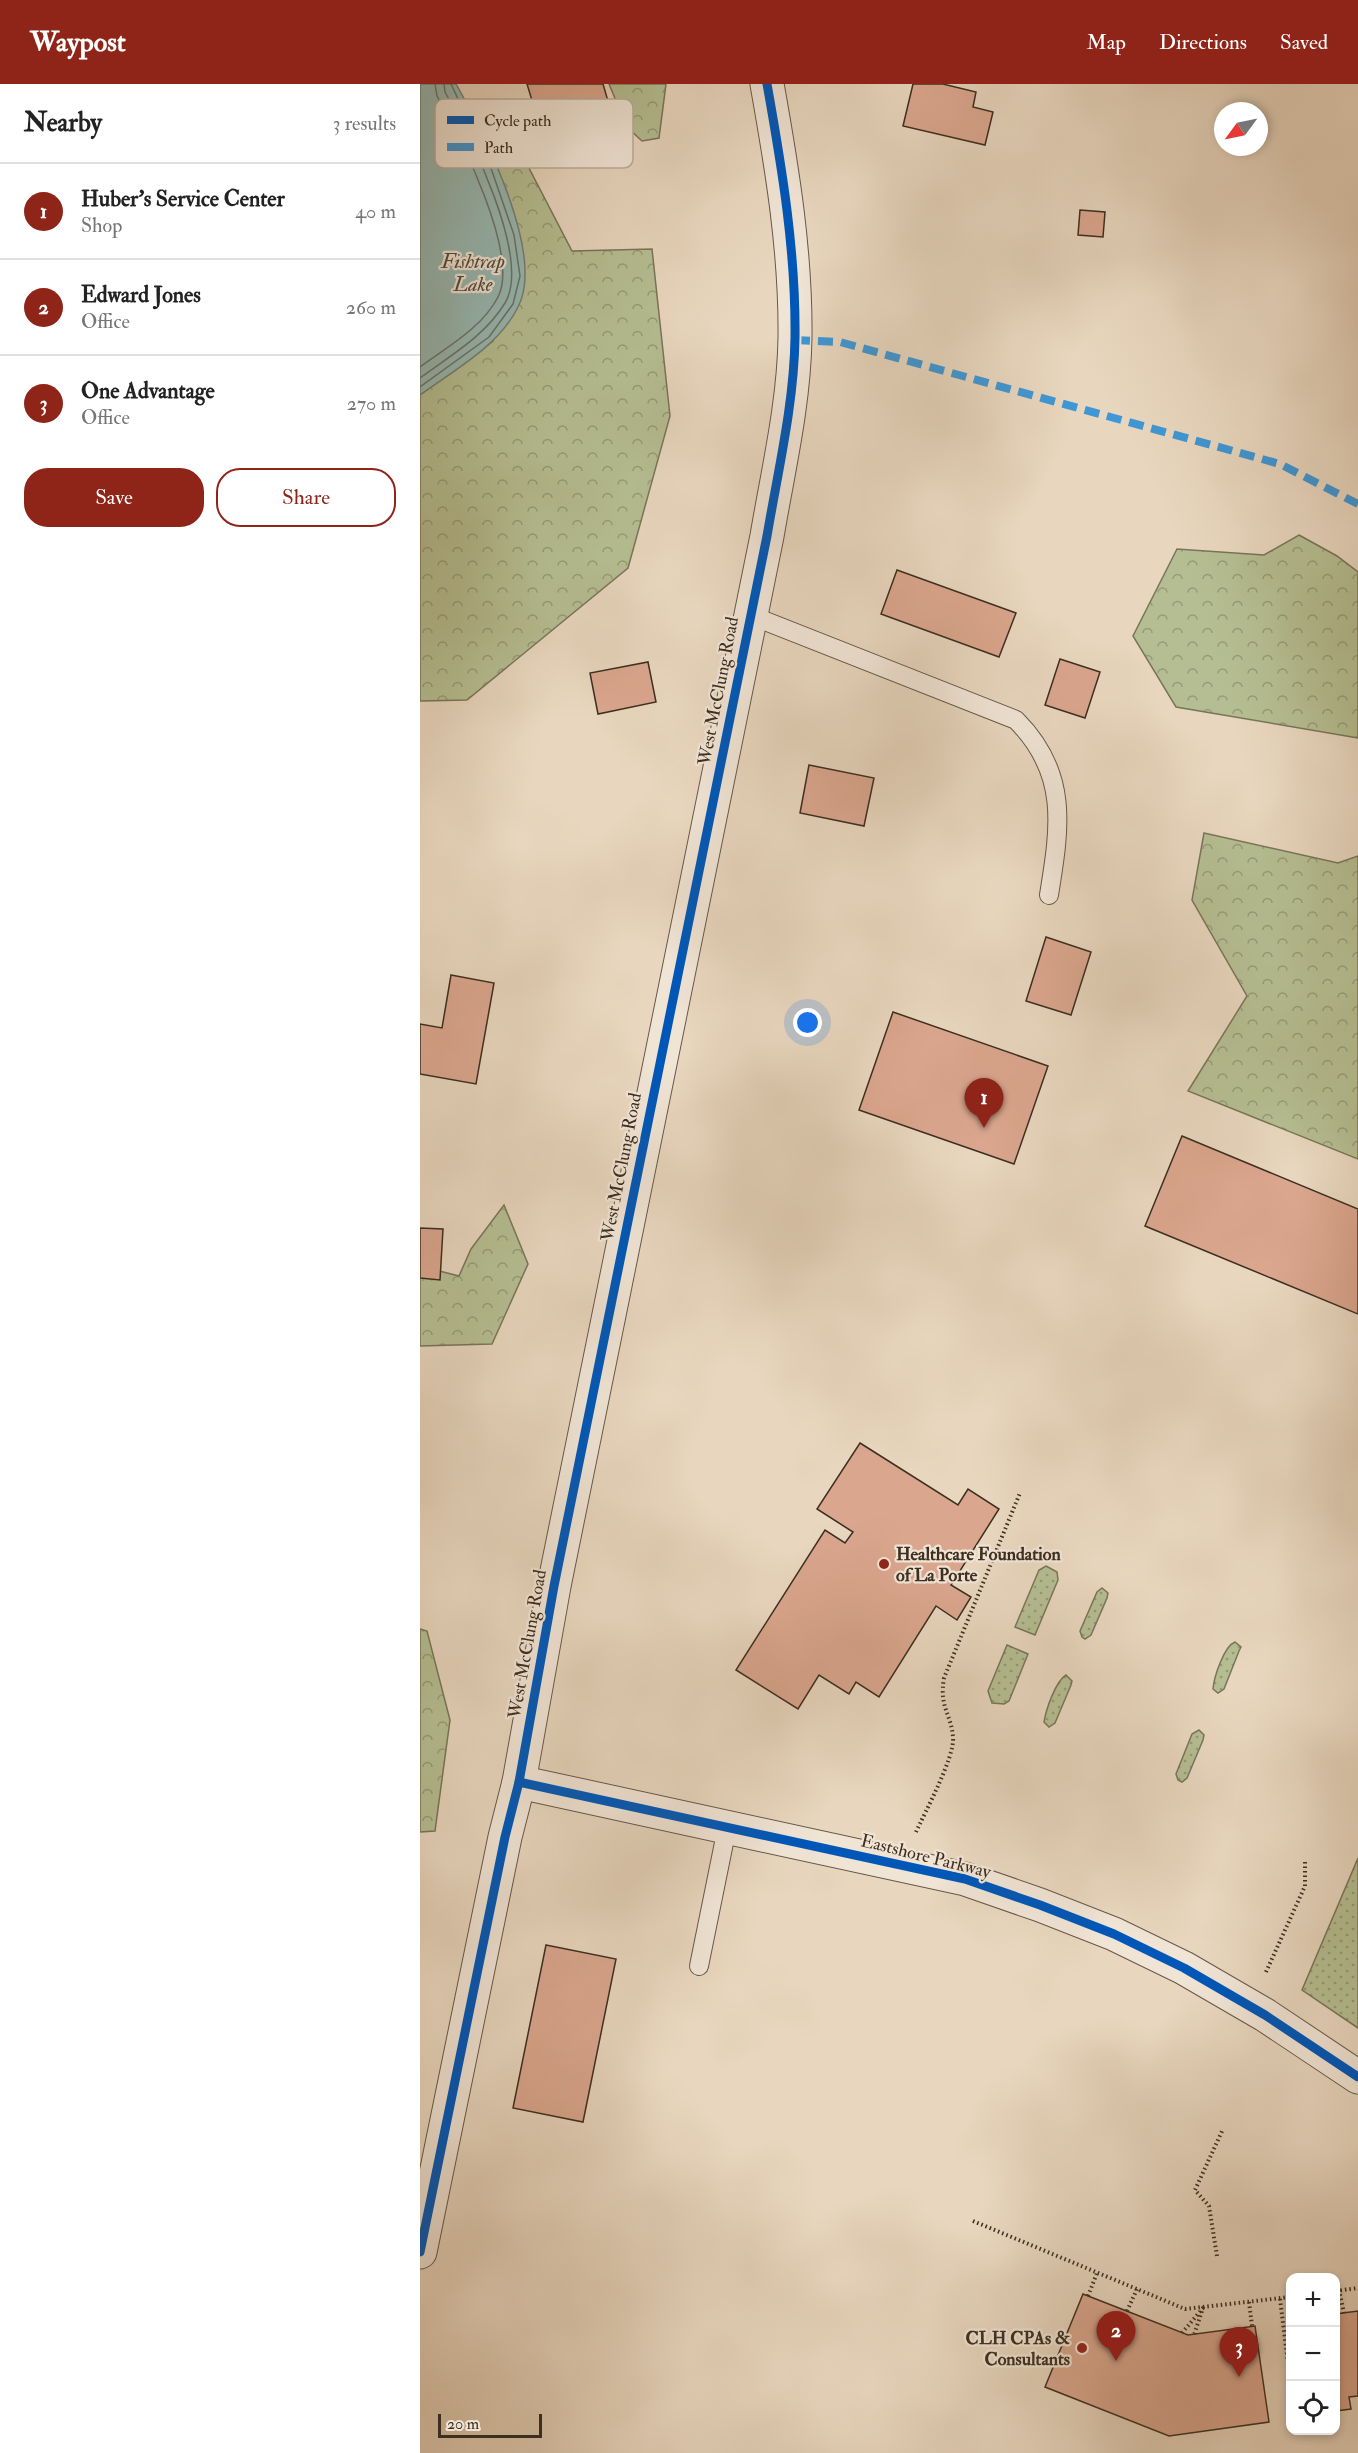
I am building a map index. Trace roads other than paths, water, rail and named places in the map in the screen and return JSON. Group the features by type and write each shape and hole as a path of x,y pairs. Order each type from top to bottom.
{"street":[{"name":"West McClung Road","path":"420,2252 505,1837 519,1782 554,1586 750,615 789,410 795,340 792,234 767,84"},
{"name":"Eastshore Parkway","path":"519,1782 964,1879 1040,1905 1114,1934 1184,1968 1265,2015 1358,2077"}],"lane":[{"path":"750,615 1016,720 1032,736 1045,757 1053,777 1059,833 1049,895"},
{"path":"699,1966 727,1828"}],"water":[{"name":"Fishtrap Lake","path":"420,84 456,84 465,99 435,99 435,168 497,168 518,226 524,257 524,284 518,307 499,334 475,356 420,395"}],"place":[{"name":"Huber's Service Center","path":"984,1128"},
{"name":"Healthcare Foundation of La Porte","path":"884,1564"},
{"name":"CLH CPAs & Consultants","path":"1082,2348"},
{"name":"Edward Jones","path":"1116,2361"},
{"name":"One Advantage","path":"1239,2377"}]}
